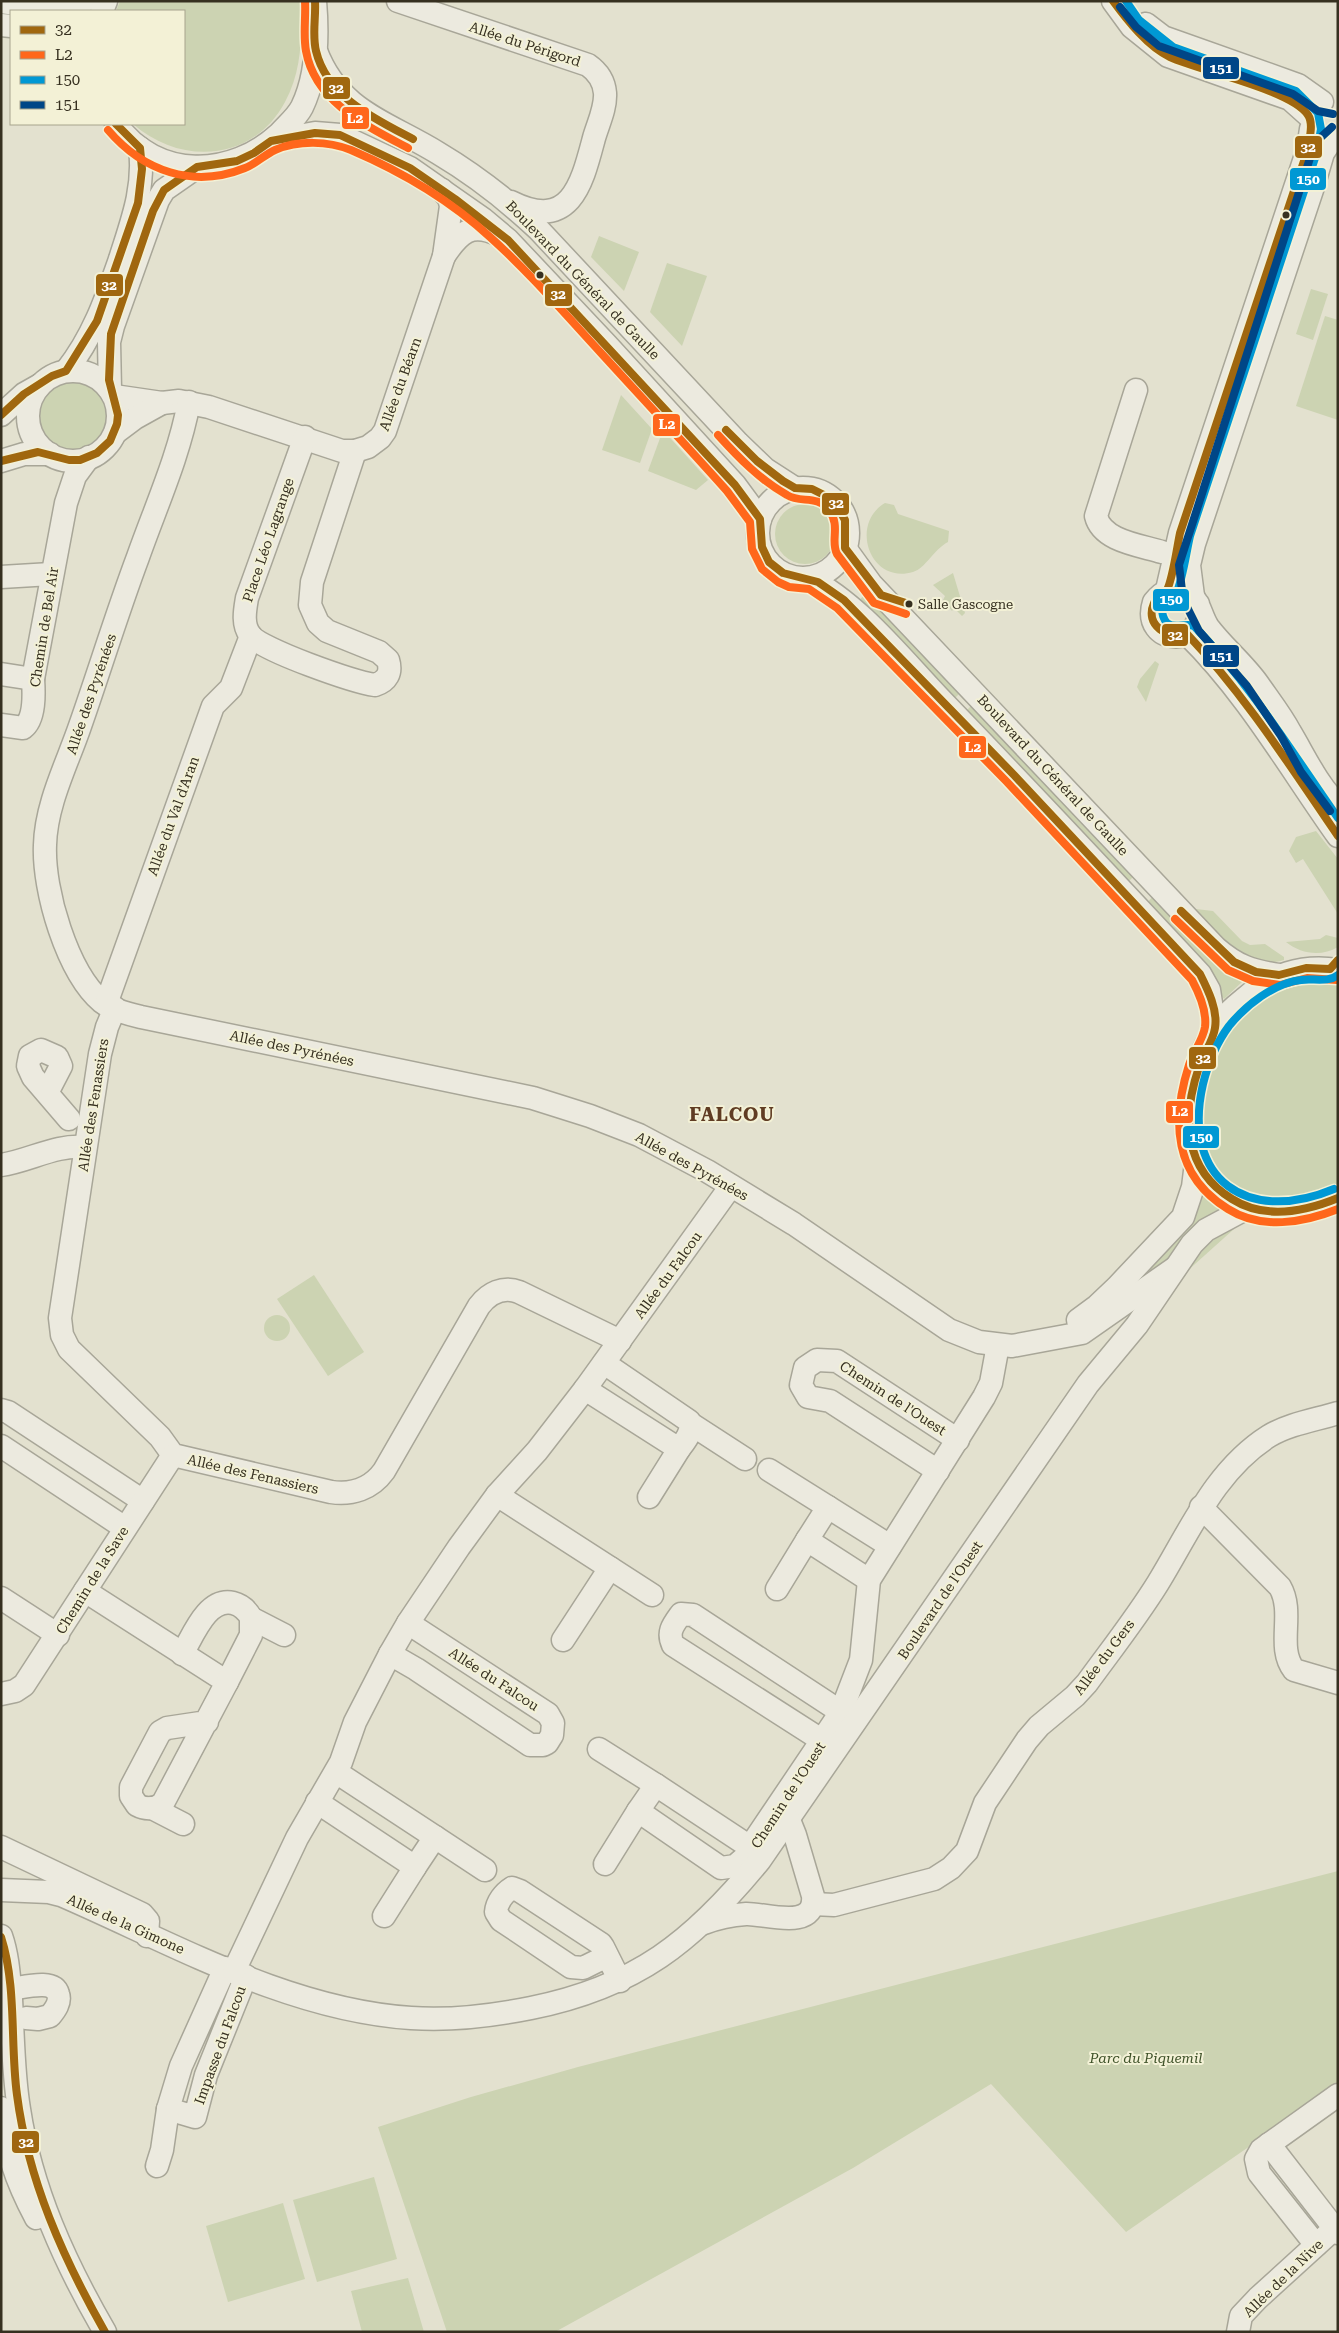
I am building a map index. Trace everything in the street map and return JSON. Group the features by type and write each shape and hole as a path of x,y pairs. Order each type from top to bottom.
{"street":[{"path":"1,2 47,8 84,1"},
{"path":"117,125 140,148 158,160 174,165 197,167 237,161 254,153 289,124 302,106 316,51 315,1"},
{"name":"Allée du Périgord","path":"398,1 588,65 595,70 602,81 604,101 584,173 574,196 561,207 548,210 522,207 506,199"},
{"path":"1114,1 1132,27 1168,56 1290,99 1320,113"},
{"path":"1128,1 1143,20 1163,37 1298,85 1320,113 1320,137 1335,137"},
{"name":"Boulevard du Général de Gaulle","path":"316,51 323,68 347,100 364,112 438,152 506,199 538,229 738,443 765,469 796,489"},
{"path":"1320,113 1180,533 1167,590 1154,602 1152,618 1155,626 1168,636 1174,637 1187,634 1197,625 1200,611 1190,580 1190,565 1198,533 1323,153 1335,137"},
{"name":"Boulevard du Général de Gaulle","path":"270,141 315,133 340,135 410,168 508,240 736,484 760,519"},
{"path":"66,372 98,321 132,221 141,187 140,148"},
{"path":"115,433 118,414 112,393 109,342 117,312 153,211 164,190 197,167"},
{"name":"Allée du Béarn","path":"355,451 375,442 385,431 444,256 451,206 449,198 442,190"},
{"name":"Allée du Béarn","path":"444,256 462,234 476,228 498,234 508,240"},
{"path":"1,415 24,394 41,385 52,376 74,371 90,374 98,378 112,393 162,403 189,402 305,437 335,449 355,451 312,582 310,605 318,622 328,632 384,655 390,667 386,679 374,685 368,684 276,652 251,636"},
{"path":"41,385 30,404 30,425 35,439 53,456"},
{"path":"1136,390 1096,516 1100,528 1110,535 1162,552"},
{"name":"Allée des Pyrénées","path":"189,402 182,436 127,586 56,794 45,844 46,872 61,934 78,969 91,989 111,1006 141,1017 560,1106 644,1137 708,1171 794,1224 949,1330 970,1340 998,1345 1030,1344 1082,1333 1175,1268"},
{"path":"1,461 24,454 76,460 89,457 102,450 115,433 135,418 162,403"},
{"name":"Place Léo Lagrange","path":"251,636 244,620 247,598 305,437"},
{"name":"Chemin de Bel Air","path":"53,456 64,478 66,503"},
{"name":"Chemin de Bel Air","path":"1,725 20,728 27,725 34,695 33,679 66,503 75,476 89,457"},
{"path":"796,489 810,489 823,493 834,501 842,512 847,524 848,536 840,560 831,569 820,575 808,578 787,575 769,563 761,550 758,535 760,519 768,505 780,495 796,489"},
{"name":"Boulevard du Général de Gaulle","path":"845,548 871,584 1216,948 1234,962 1256,972 1279,975"},
{"path":"1,577 52,574"},
{"name":"Boulevard du Général de Gaulle","path":"808,578 828,588 865,621 1014,775 1200,974 1209,990 1215,1028"},
{"path":"1167,590 1185,590 1196,600 1208,626 1255,680 1290,731 1309,767 1338,805"},
{"path":"1187,634 1203,648 1243,696 1338,836"},
{"name":"Allée du Val d'Aran","path":"111,1006 213,706 231,688 251,636"},
{"path":"1,674 33,679"},
{"path":"1335,966 1301,969 1279,975 1258,987 1232,1009 1215,1028 1202,1058 1189,1102 1188,1121 1196,1163 1202,1174 1220,1192 1247,1208 1270,1213 1292,1212 1316,1207 1338,1198"},
{"name":"Allée des Fenassiers","path":"111,1006 103,1039 85,1147 60,1318 62,1335 69,1348 160,1436 173,1455 331,1492 349,1493 359,1491 372,1484 384,1471 479,1306 491,1294 505,1290 519,1292 620,1341"},
{"path":"47,1093 69,1119"},
{"path":"62,1149 63,1130 69,1119 87,1105 93,1097"},
{"path":"2,1166 62,1149 85,1147"},
{"name":"Allée des Pyrénées","path":"1053,1338 1097,1306 1183,1217 1193,1187 1196,1163"},
{"name":"Allée du Falcou","path":"235,1972 297,1838 336,1772 347,1750 356,1722 390,1654 408,1623 458,1547 497,1495 537,1451 585,1390 731,1186"},
{"name":"Boulevard de l'Ouest","path":"638,1811 721,1868 735,1866 753,1853 789,1820 836,1728 1088,1384 1137,1325 1175,1268 1206,1230 1247,1208"},
{"name":"Chemin de l'Ouest","path":"753,1853 836,1728 861,1660 869,1580 984,1397 990,1383 998,1345"},
{"name":"Chemin de l'Ouest","path":"938,1471 830,1401 808,1397 801,1385 805,1368 817,1360 837,1361 958,1440"},
{"path":"604,1363 686,1417 691,1424 745,1459"},
{"path":"585,1390 679,1449"},
{"path":"1,1410 143,1501"},
{"name":"Allée du Gers","path":"813,1904 834,1905 934,1879 957,1863 971,1844 991,1792 1039,1726 1075,1696 1087,1683 1158,1583 1201,1507 1232,1468 1267,1437 1285,1428 1338,1413"},
{"path":"649,1497 690,1433 691,1424"},
{"path":"1,1446 125,1528"},
{"name":"Chemin de la Save","path":"1,1694 16,1691 24,1685 173,1455"},
{"path":"769,1470 890,1546"},
{"path":"497,1495 652,1595"},
{"path":"777,1588 828,1507"},
{"path":"1201,1507 1280,1587 1286,1598 1288,1661 1294,1670 1338,1683"},
{"path":"807,1540 869,1580"},
{"path":"563,1640 610,1568"},
{"path":"85,1591 227,1682"},
{"path":"1,1598 58,1635"},
{"path":"182,1654 206,1615 217,1605 229,1603 238,1605 246,1610 251,1618 284,1635"},
{"path":"681,1614 693,1615 736,1643 836,1728 716,1673 673,1645 670,1636 671,1628 681,1614"},
{"path":"207,1722 168,1728 157,1736 130,1790 132,1799 137,1805 145,1809 163,1803 207,1722 250,1636 251,1618"},
{"name":"Allée du Falcou","path":"390,1654 416,1669 530,1745 543,1745 550,1739 553,1723 548,1714 408,1623"},
{"path":"716,1673 736,1643"},
{"path":"599,1750 656,1785 753,1853"},
{"path":"336,1772 485,1870"},
{"path":"605,1864 656,1785"},
{"path":"317,1802 415,1867"},
{"path":"152,1808 183,1824"},
{"path":"703,1924 714,1919 746,1914 779,1918 799,1917 807,1913 813,1904 813,1896 796,1835 789,1820"},
{"path":"384,1916 435,1837"},
{"path":"1,1847 142,1914 148,1922 148,1936"},
{"name":"Boulevard de l'Ouest","path":"235,1972 349,2009 386,2016 438,2019 477,2017 565,2001 620,1981 664,1954 703,1924 734,1892 753,1853"},
{"name":"Allée de la Gimone","path":"2,1892 49,1892 77,1902 148,1936 235,1972"},
{"path":"1,1936 6,1950 10,1989 18,2109 32,2170 51,2224 88,2302 105,2332"},
{"path":"607,1956 620,1981"},
{"name":"Impasse du Falcou","path":"157,2166 162,2150 168,2108 194,2117 235,1972"},
{"path":"10,1989 46,1984 58,1991 58,2003 50,2016 38,2019 26,2018"},
{"path":"1316,2245 1256,2167 1257,2156 1270,2144 1338,2095"},
{"path":"1,2108 9,2158 16,2178 90,2332"},
{"path":"1270,2144 1336,2230"},
{"name":"Allée de la Nive","path":"1238,2332 1241,2316 1316,2245 1336,2230"}],"green space":[{"path":"120,1 301,1 301,40 298,66 291,90 285,102 271,122 254,137 236,146 215,151 194,151 172,147 152,138 134,125 185,125 185,10 116,10"},
{"path":"599,236 639,252 624,291 591,257"},
{"path":"667,263 707,276 682,346 650,312"},
{"path":"1311,289 1328,294 1313,340 1296,334"},
{"path":"1325,316 1338,320 1338,420 1296,406"},
{"path":"78,380 95,388 102,394 107,400 111,416 103,434 88,445 73,450 59,448 48,441 40,431 36,418 37,405 43,393 55,384"},
{"path":"621,395 652,429 640,463 602,450"},
{"path":"663,430 708,480 696,490 648,471"},
{"path":"885,503 894,505 898,514 949,531 948,542 918,570 898,574 885,570 869,550 868,524 874,513"},
{"path":"805,504 821,509 826,513 830,518 835,534 830,550 826,555 821,559 805,564 789,559 784,555 780,550 775,534 780,518 784,513 789,509"},
{"path":"953,573 965,613 962,616 954,608 952,611 943,600 945,596 933,585"},
{"path":"868,592 961,692 954,699 858,601"},
{"path":"1155,661 1159,664 1146,702 1137,687 1140,679"},
{"path":"973,704 1135,875 1127,883 965,712"},
{"path":"1316,831 1338,859 1338,914 1303,859 1296,863 1289,851 1296,837"},
{"path":"1154,895 1226,969 1243,981 1224,999 1146,904"},
{"path":"1196,909 1213,911 1242,941 1250,945 1265,944 1284,957 1284,960 1257,961 1245,956 1223,940"},
{"path":"1326,935 1338,938 1338,947 1325,952 1311,953 1298,949 1286,942 1320,939"},
{"path":"1327,979 1338,982 1338,1186 1309,1198 1294,1201 1280,1202 1252,1196 1238,1190 1222,1179 1207,1161 1200,1136 1200,1111 1204,1085 1213,1060 1226,1036 1241,1016 1259,999 1279,987 1291,983"},
{"path":"1201,1193 1222,1210 1169,1260 1112,1308"},
{"path":"1232,1226 1234,1229 1185,1273 1206,1247"},
{"path":"314,1275 364,1352 328,1376 277,1299"},
{"path":"277,1315 286,1319 290,1328 286,1337 277,1341 268,1337 264,1328 268,1319"},
{"name":"Parc du Piquemil","path":"1338,1871 1338,2085 1126,2232 991,2084 853,2168 555,2332 447,2332 378,2127 471,2097 578,2067"},
{"path":"374,2177 397,2259 317,2282 293,2200"},
{"path":"283,2203 305,2279 228,2302 206,2226"},
{"path":"408,2278 424,2332 362,2332 351,2291"}],"transit line":[{"name":"L2","path":"305,1 306,51 311,69 320,85 331,98 360,121 408,148"},
{"name":"32","path":"315,1 314,39 316,51 330,81 354,105 413,139"},
{"name":"32","path":"1113,1 1138,32 1162,53 1284,97 1299,106 1310,119 1311,127 1308,149 1180,533 1169,585 1166,592 1155,601 1152,618 1155,624 1166,632 1180,635 1187,634 1208,657 1248,706 1338,836"},
{"name":"150","path":"1126,1 1139,20 1173,47 1296,91 1318,113 1321,129 1317,152 1190,536 1178,588 1175,596 1164,606 1162,612 1165,620 1170,625 1194,626 1234,671 1270,719 1338,818"},
{"name":"151","path":"1120,7 1136,27 1159,46 1293,94 1318,111 1333,114"},
{"name":"32","path":"1,415 24,394 52,376 66,371 97,321 138,203 142,169 140,148 117,125"},
{"name":"151","path":"1330,811 1301,772 1281,736 1247,686 1199,631 1183,599 1179,565 1311,155 1319,139 1332,127"},
{"name":"L2","path":"108,130 122,144 153,166 188,176 207,177 226,174 249,166 275,150 304,143 323,143 342,147 406,177 459,211 490,237 547,294 727,491 750,522 752,549 762,569 778,582 789,587 809,589 837,608 1007,782 1192,980 1204,1009 1205,1027 1191,1060 1183,1086 1179,1126 1187,1164 1210,1196 1241,1216 1268,1222 1297,1221 1338,1209"},
{"name":"32","path":"1,461 38,452 69,460 80,460 97,453 110,441 117,424 118,415 109,380 111,334 153,211 164,190 197,167 237,161 254,153 271,141 315,133 340,135 410,168 455,199 508,240 735,485 760,519 762,547 769,562 783,573 818,582 844,600 1014,775 1200,974 1212,1000 1216,1021 1212,1038 1201,1062 1194,1086 1190,1104 1189,1123 1196,1157 1204,1173 1216,1187 1245,1206 1271,1212 1298,1210 1338,1198"},
{"name":"32","path":"726,430 757,461 783,481 795,488 812,489 830,498 836,504 845,520 845,548 881,595 909,604"},
{"name":"L2","path":"718,435 750,468 777,489 792,498 819,502 824,505 833,516 835,528 834,544 837,554 874,603 906,614"},
{"name":"32","path":"1181,911 1234,962 1256,972 1279,975 1306,968 1330,969 1338,960"},
{"name":"L2","path":"1175,919 1228,970 1253,981 1280,985 1307,978 1337,980"},
{"name":"150","path":"1334,1189 1303,1199 1274,1201 1249,1197 1228,1186 1212,1169 1202,1146 1199,1118 1203,1084 1210,1061 1221,1039 1236,1018 1252,1003 1271,990 1291,982 1325,980 1338,975"},
{"name":"32","path":"1,1937 9,1975 17,2095 29,2157 49,2218 75,2276 105,2332"}],"place":[{"name":"Salle Gascogne","path":"909,604"}],"district":[{"name":"FALCOU","path":"732,1114"}]}
